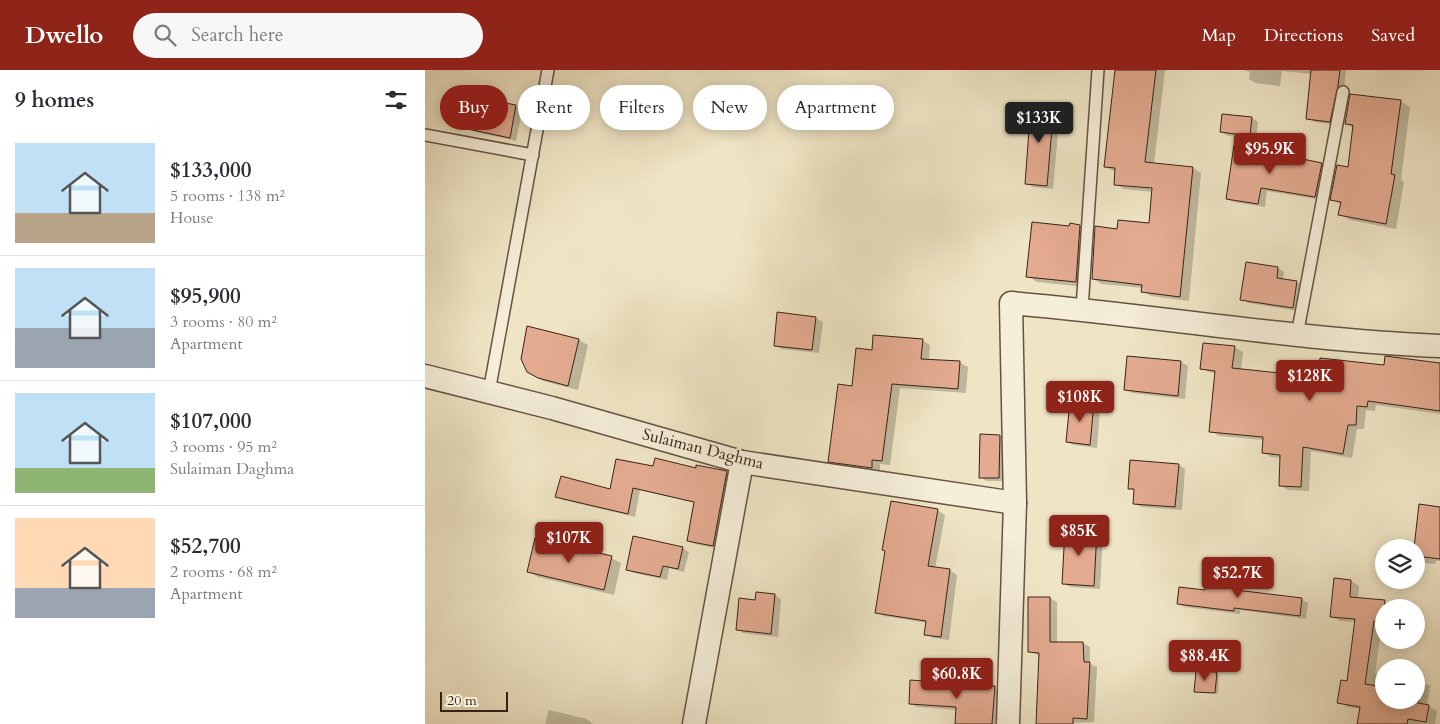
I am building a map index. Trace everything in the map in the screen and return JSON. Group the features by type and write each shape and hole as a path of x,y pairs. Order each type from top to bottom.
{"street":[{"path":"1007,724 1015,503 1011,303 1082,309 1297,335 1440,346"},
{"name":"Sulaiman Daghma","path":"425,376 742,462 1015,503"},
{"path":"694,724 742,462"}],"lane":[{"path":"489,392 548,70"},
{"path":"1082,309 1098,70"},
{"path":"1297,335 1343,92"},
{"path":"425,135 533,155"}],"building":[{"path":"1115,70 1156,70 1145,162 1193,167 1180,297 1141,292 1142,285 1092,279 1095,226 1117,229 1118,220 1149,223 1152,188 1114,185 1115,168 1104,167"},
{"path":"1311,70 1340,70 1330,122 1306,119"},
{"path":"1350,94 1401,100 1391,174 1395,175 1386,224 1338,215 1341,202 1330,200 1337,165 1348,167 1353,125 1345,124"},
{"path":"508,103 516,105 510,138 473,130 508,130"},
{"path":"1031,103 1054,105 1047,186 1025,184"},
{"path":"1222,114 1252,117 1250,136 1220,132"},
{"path":"1234,145 1322,163 1315,197 1261,188 1258,204 1226,199"},
{"path":"1032,222 1069,226 1070,223 1080,225 1076,282 1026,277"},
{"path":"1246,262 1278,267 1277,278 1297,281 1293,308 1240,300"},
{"path":"777,312 816,317 812,350 774,346"},
{"path":"527,326 579,339 568,386 538,378 527,372 521,359"},
{"path":"873,335 923,339 921,359 960,361 958,389 892,384 882,461 872,460 872,468 828,462 838,384 852,386 856,348 872,350"},
{"path":"1203,343 1235,346 1232,368 1318,377 1320,358 1384,365 1385,356 1440,363 1440,411 1368,401 1367,407 1357,406 1356,425 1348,425 1343,454 1303,447 1301,487 1279,486 1280,455 1262,453 1263,437 1209,432 1215,371 1200,369"},
{"path":"1127,356 1181,361 1178,396 1124,390"},
{"path":"1070,401 1094,403 1090,445 1066,442"},
{"path":"980,434 1000,435 999,478 979,478"},
{"path":"655,458 696,468 696,465 727,471 713,546 687,541 694,502 633,488 628,514 555,497 561,476 610,489 616,459 653,466"},
{"path":"1130,460 1179,464 1175,507 1133,504 1134,489 1128,489"},
{"path":"891,501 938,509 928,566 950,569 941,637 924,635 926,621 875,613 885,551 882,550"},
{"path":"1419,504 1440,507 1440,559 1425,557 1425,539 1415,539"},
{"path":"1065,529 1097,531 1094,586 1062,584"},
{"path":"633,536 683,547 678,569 663,566 660,577 626,570"},
{"path":"535,538 612,556 604,590 527,572"},
{"path":"1334,578 1351,580 1350,597 1375,599 1375,621 1365,684 1375,686 1375,709 1425,709 1425,704 1429,705 1426,722 1408,719 1407,724 1357,724 1360,707 1337,703 1341,680 1347,681 1355,619 1330,617"},
{"path":"1206,580 1237,583 1236,590 1302,598 1300,616 1234,608 1234,611 1177,604 1179,587 1205,590"},
{"path":"756,592 775,594 771,634 736,630 739,598 755,600"},
{"path":"1028,597 1050,597 1050,642 1083,642 1084,662 1090,662 1087,719 1073,718 1073,724 1036,724 1039,653 1028,652"},
{"path":"1196,671 1217,672 1215,693 1194,692"},
{"path":"910,680 995,686 992,724 955,724 956,707 909,704"}]}
